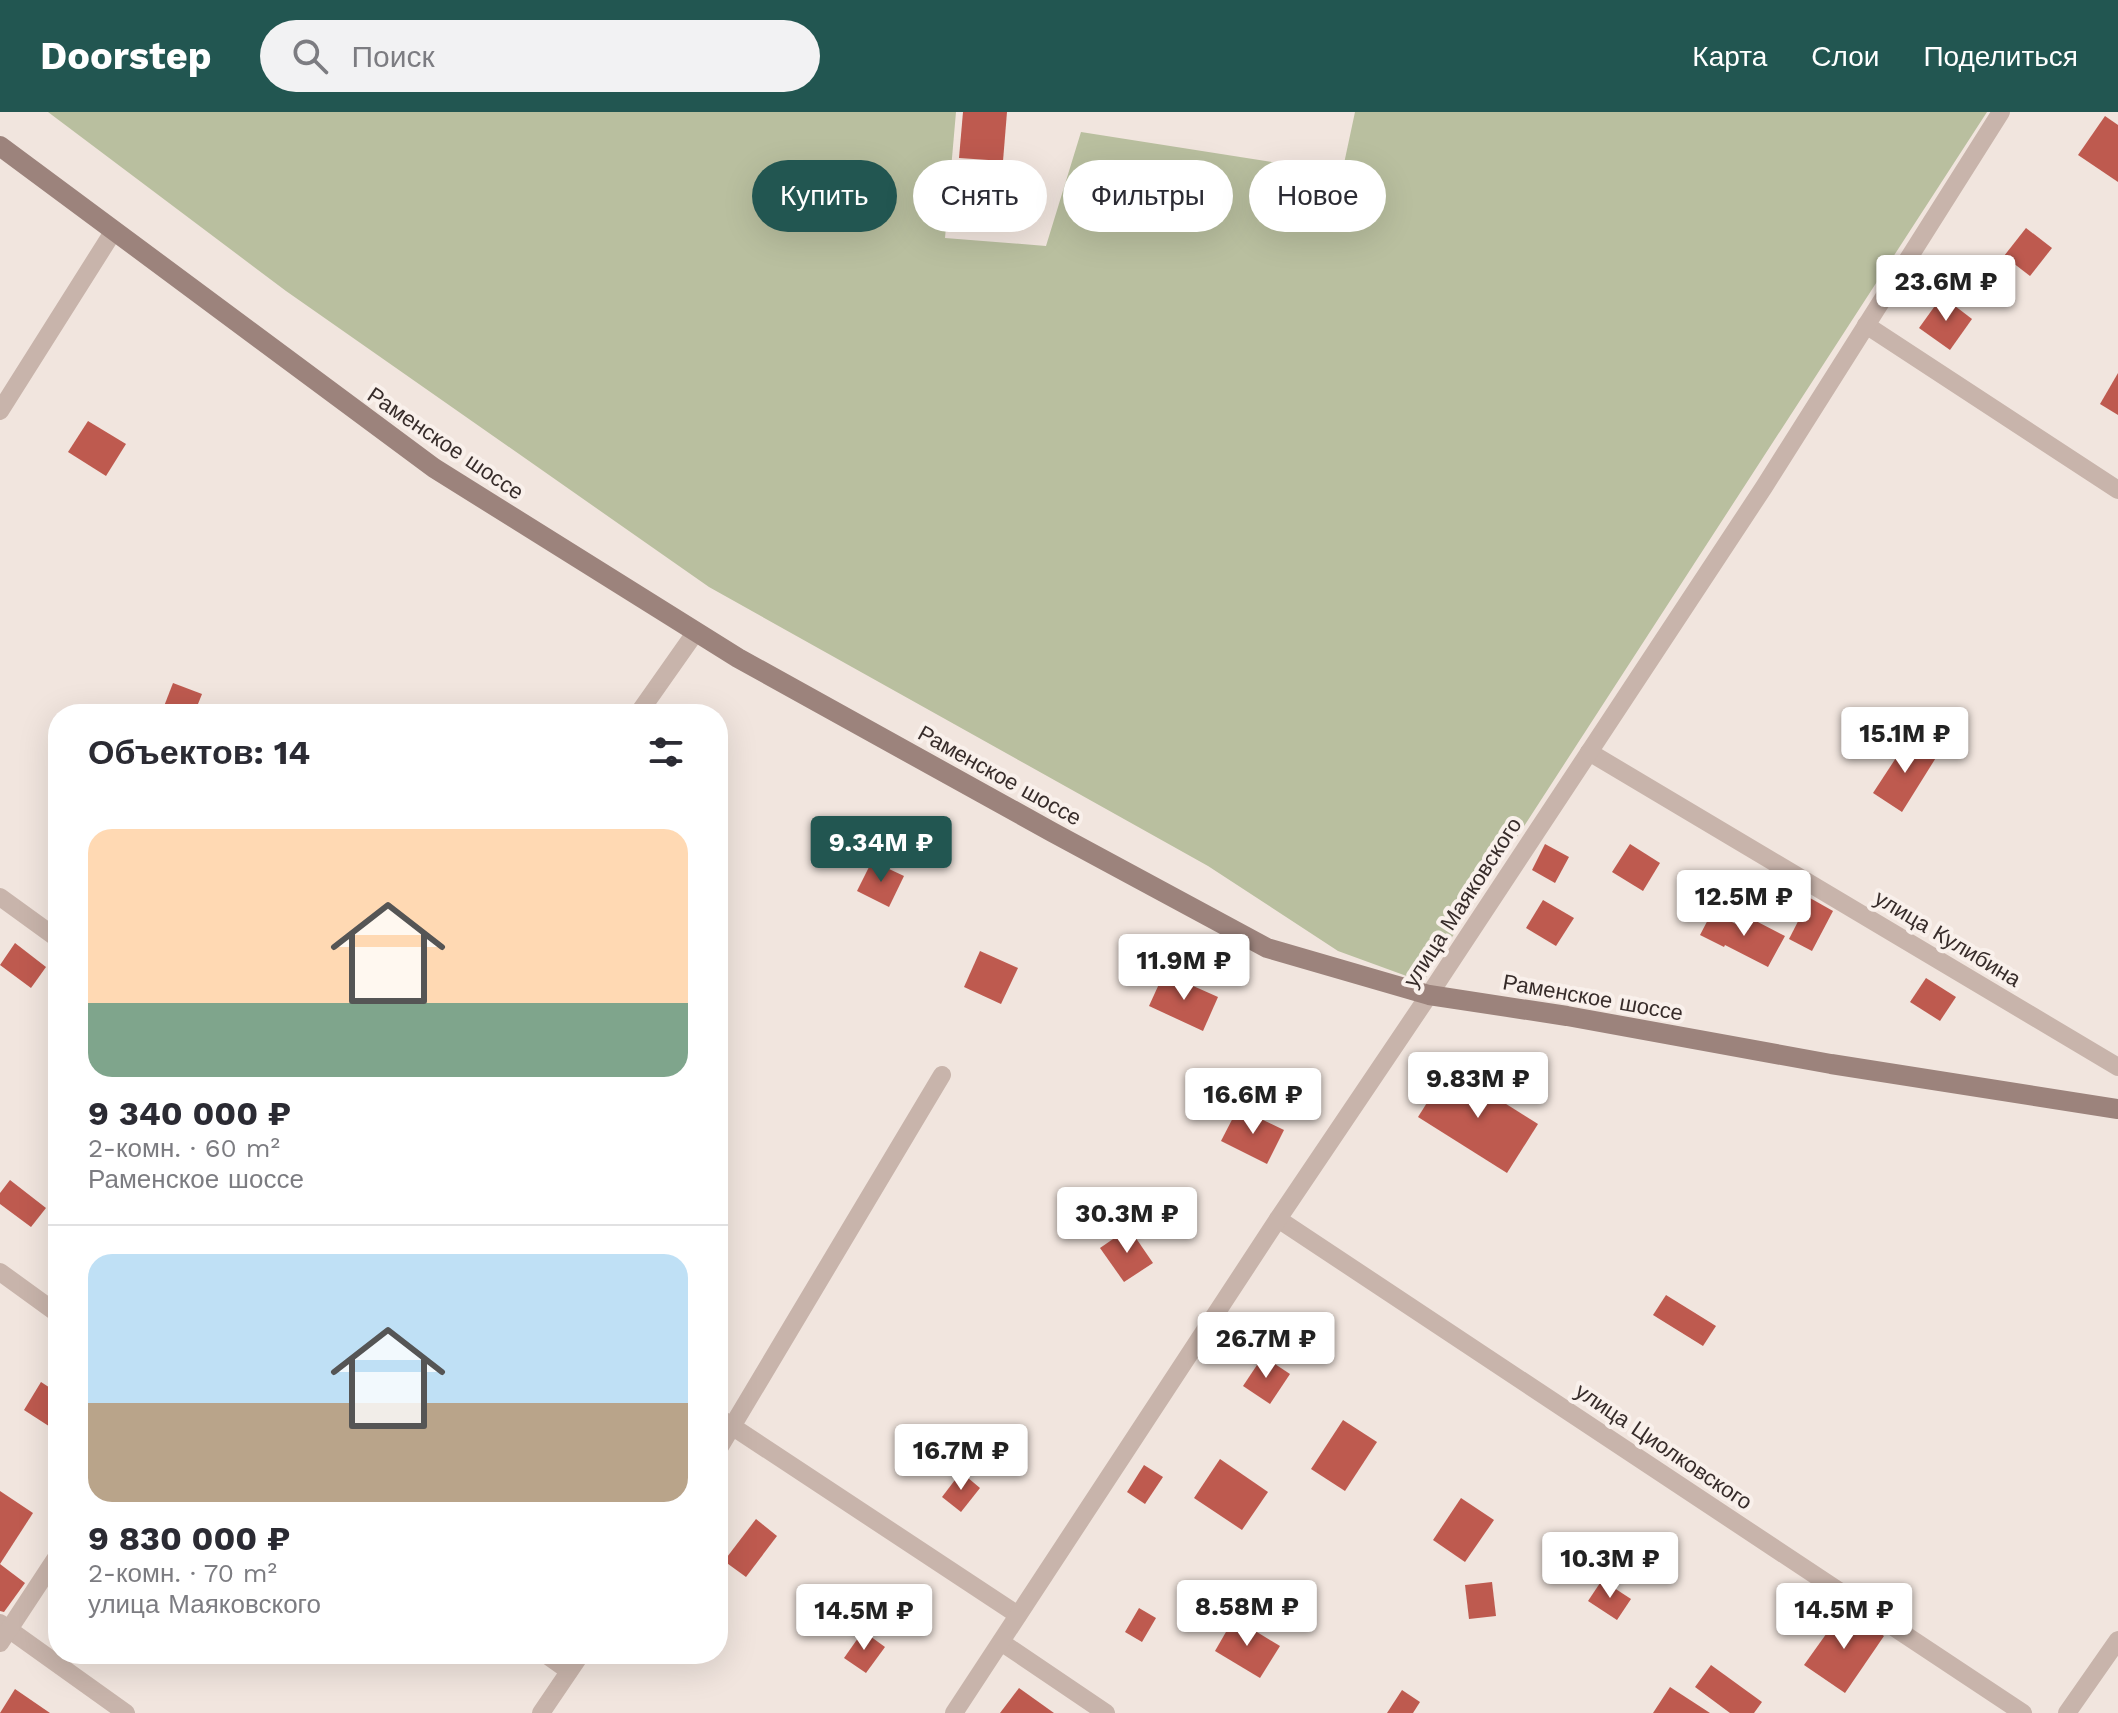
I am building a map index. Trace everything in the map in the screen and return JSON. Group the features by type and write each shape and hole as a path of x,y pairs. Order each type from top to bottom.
{"main road":[{"name":"Раменское шоссе","path":"0,146 434,468 738,658 1267,948 1429,995 1567,1016 1831,1064 2118,1109"}],"street":[{"name":"улица Маяковского","path":"954,1713 1764,487 2001,112"},
{"path":"0,411 113,232"},
{"path":"1866,325 2118,490"},
{"path":"645,704 695,633"},
{"name":"улица Кулибина","path":"1589,752 2118,1067"},
{"path":"0,897 48,932"},
{"path":"728,1417 942,1075"},
{"name":"улица Циолковского","path":"1278,1219 2023,1713"},
{"path":"0,1272 48,1307"},
{"path":"728,1424 1018,1615"},
{"path":"48,1569 3,1632 48,1662"},
{"path":"2067,1713 2118,1640"},
{"path":"1001,1642 1106,1713"},
{"path":"52,1664 126,1713"},
{"path":"559,1664 569,1671"},
{"path":"541,1713 574,1664"}],"green space":[{"path":"48,112 956,112 952,160 913,160 913,232 946,232 945,238 1046,246 1063,191 1063,232 1233,232 1233,160 1072,160 1081,132 1259,160 1249,160 1249,232 1386,232 1386,160 1345,160 1355,112 1987,112 1423,982 1338,951 1208,866 709,587 286,291"}],"building":[{"path":"963,112 1007,112 1003,160 959,158"},
{"path":"2105,116 2118,125 2118,182 2078,155"},
{"path":"2026,228 2052,248 2030,276 2004,256"},
{"path":"1942,296 1972,319 1950,350 1919,328"},
{"path":"2118,373 2118,415 2100,404"},
{"path":"88,421 126,444 106,476 68,452"},
{"path":"173,683 202,694 198,704 165,704"},
{"path":"1909,738 1937,756 1902,812 1873,793"},
{"path":"1545,844 1569,857 1555,883 1532,870"},
{"path":"1630,844 1660,863 1643,891 1612,872"},
{"path":"872,861 904,876 889,907 857,891"},
{"path":"1810,898 1833,911 1812,951 1789,939"},
{"path":"1543,900 1574,918 1556,946 1526,928"},
{"path":"1712,912 1748,930 1754,920 1785,936 1768,967 1700,935"},
{"path":"15,943 46,967 31,988 0,965"},
{"path":"980,951 1018,968 1001,1004 964,987"},
{"path":"1164,973 1218,997 1203,1031 1149,1006"},
{"path":"1926,978 1956,997 1940,1021 1910,1002"},
{"path":"1449,1068 1538,1124 1507,1173 1418,1117"},
{"path":"1238,1108 1284,1130 1267,1164 1221,1141"},
{"path":"10,1180 46,1208 31,1227 0,1204 0,1193"},
{"path":"1129,1228 1153,1263 1124,1282 1100,1248"},
{"path":"1666,1295 1716,1326 1703,1346 1653,1315"},
{"path":"1263,1356 1290,1374 1270,1404 1243,1386"},
{"path":"41,1382 48,1387 48,1426 24,1410"},
{"path":"1343,1420 1377,1442 1345,1491 1311,1469"},
{"path":"1220,1459 1268,1492 1242,1530 1194,1498"},
{"path":"1144,1465 1163,1477 1145,1504 1127,1492"},
{"path":"961,1472 980,1488 961,1512 942,1497"},
{"path":"0,1491 33,1513 0,1564"},
{"path":"1461,1498 1494,1520 1465,1562 1433,1540"},
{"path":"756,1519 777,1536 746,1577 728,1564 728,1556"},
{"path":"0,1564 25,1583 4,1612 0,1611"},
{"path":"1602,1580 1631,1599 1617,1620 1588,1601"},
{"path":"1492,1582 1496,1616 1469,1619 1465,1585"},
{"path":"1139,1608 1156,1618 1142,1642 1125,1632"},
{"path":"1844,1609 1884,1636 1845,1693 1804,1665"},
{"path":"1234,1618 1280,1646 1260,1678 1215,1651"},
{"path":"863,1631 885,1647 866,1673 844,1658"},
{"path":"1711,1665 1762,1702 1754,1713 1730,1713 1695,1687"},
{"path":"1670,1687 1710,1713 1653,1713"},
{"path":"1019,1688 1054,1713 1000,1713"},
{"path":"15,1689 50,1713 0,1713"},
{"path":"1402,1690 1420,1702 1413,1713 1387,1713"}]}
